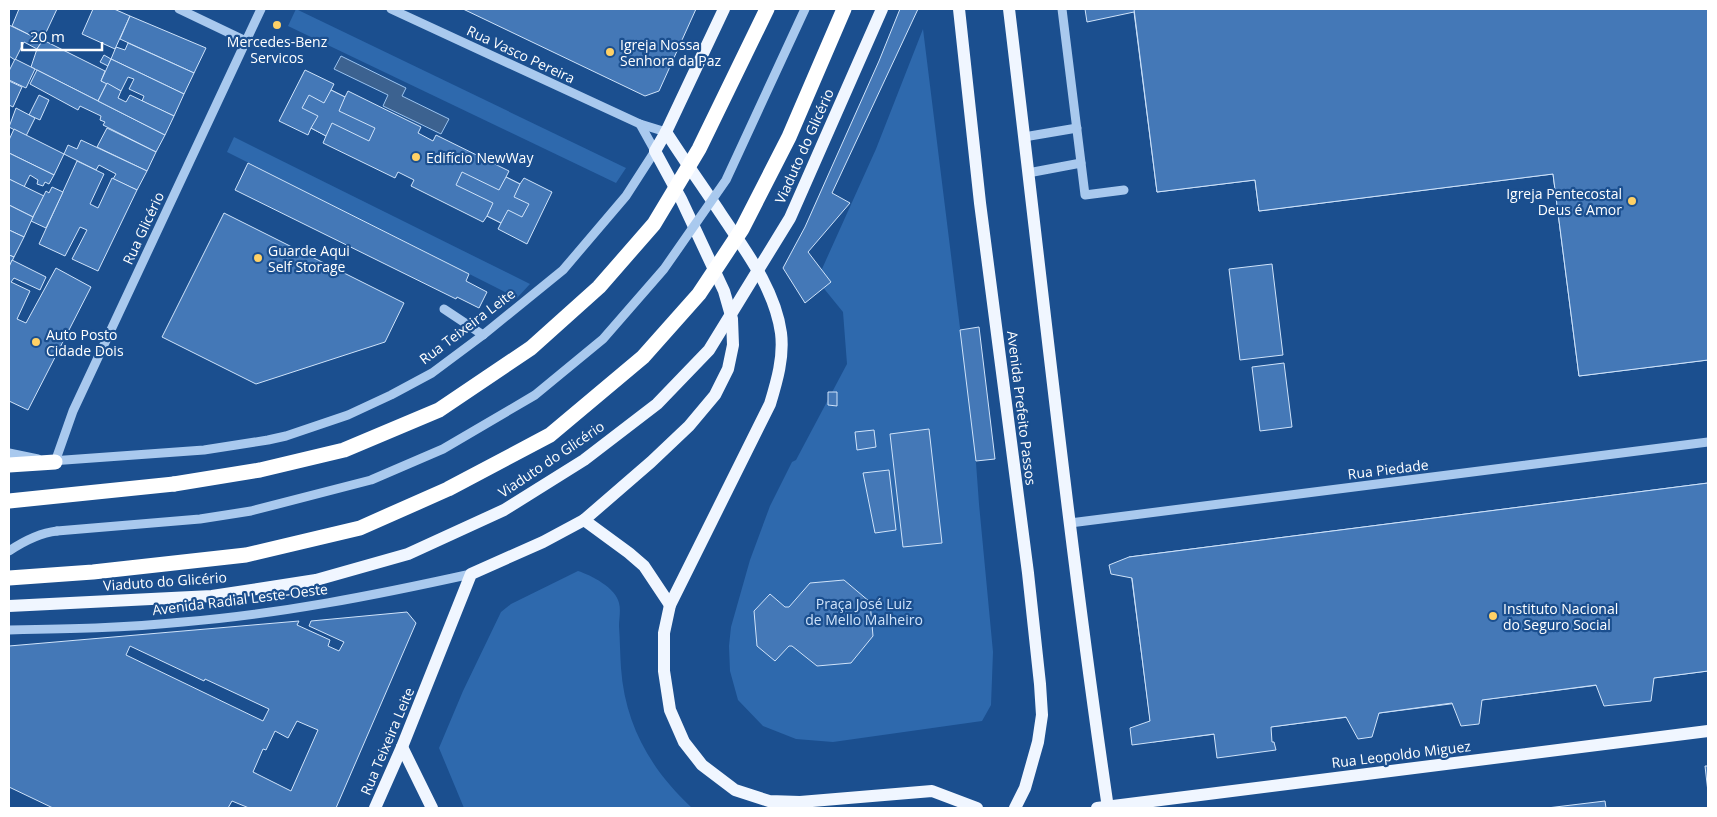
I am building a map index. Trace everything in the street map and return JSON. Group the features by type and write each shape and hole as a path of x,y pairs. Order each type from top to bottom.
{"highway":[{"path":"9,501 174,484 260,470 344,450 438,410 531,348 599,287 654,224 699,149 767,9"},
{"name":"Viaduto do Glicério","path":"9,578 93,572 246,554 360,528 448,489 550,434 642,357 699,294 742,229 789,137 844,9"},
{"path":"9,465 55,462"}],"main road":[{"name":"Rua Teixeira Leite","path":"655,151 666,132 724,9"},
{"name":"Viaduto do Glicério","path":"9,606 212,596 316,580 416,550 504,510 584,460 656,404 709,350 790,218 882,9"},
{"name":"Avenida Prefeito Passos","path":"959,9 980,202 1028,573 1042,715 1032,766 1016,808"},
{"path":"1009,9 1104,808"},
{"path":"666,132 753,261 774,304 781,334 778,377 770,404 670,605 664,633 664,671 670,710 684,742 702,765 735,790 769,805 932,791 977,808"},
{"path":"471,574 543,542 584,520 689,426 715,395 728,369 733,345 732,319 724,291 681,199 655,151"},
{"path":"584,520 644,566 670,605"},
{"name":"Rua Teixeira Leite","path":"375,808 402,747 471,574"},
{"name":"Rua Leopoldo Miguez","path":"1104,808 1708,730"},
{"path":"402,747 432,808"}],"street":[{"path":"179,9 246,41"},
{"name":"Rua Glicério","path":"55,462 73,411 262,9"},
{"name":"Rua Vasco Pereira","path":"391,9 640,124 666,132"},
{"path":"9,551 22,542 44,533 200,519 251,511 372,480 443,449 535,395 603,339 664,270 726,180 805,9"},
{"path":"1062,9 1085,195 1124,190"},
{"path":"640,124 655,151"},
{"path":"1024,137 1077,128"},
{"name":"Rua Teixeira Leite","path":"9,453 55,462 236,446 286,436 348,415 391,395 432,373 483,336 563,270 626,196 655,151"},
{"path":"1028,173 1081,163"},
{"path":"444,309 483,336"},
{"name":"Rua Piedade","path":"1070,523 1708,442"},
{"name":"Avenida Radial Leste-Oeste","path":"9,630 72,629 183,622 295,608 404,589 471,574"}],"green space":[{"path":"296,9 626,168 616,183 288,26"},
{"name":"Praça José Luiz de Mello Malheiro","path":"923,29 975,449 993,652 991,705 982,721 833,742 796,739 763,726 738,700 730,671 729,646 731,627 750,560 770,506 792,462 796,460 847,364 843,312 817,280 876,149"},
{"path":"234,137 530,284 517,298 227,152"},
{"path":"578,571 608,587 617,597 620,609 621,668 628,709 634,727 664,778 692,808 464,808 439,748 463,691 501,612 511,604"}],"shaded area":[{"path":"341,56 406,88 402,96 449,119 441,134 383,106 388,95 334,69"}],"building":[{"path":"19,9 57,9 42,41 12,26"},
{"path":"93,9 114,9 130,16 115,49 82,34"},
{"name":"Igreja Nossa Senhora da Paz","path":"463,9 696,9 659,91 645,96"},
{"path":"900,9 918,9 832,193 850,203 808,252 831,282 805,303 783,268 805,227 879,61"},
{"name":"Igreja Pentecostal Deus é Amor","path":"1085,9 1708,9 1708,360 1579,376 1553,174 1259,211 1255,180 1157,192 1134,12 1087,22"},
{"name":"Igreja Pentecostal Deus é Amor","path":"1134,9 1708,9 1708,360 1579,376 1553,174 1259,211 1255,180 1157,192"},
{"path":"130,16 206,48 194,73 120,39"},
{"path":"9,25 42,41 37,49 24,42 15,60 9,56"},
{"path":"43,40 105,71 101,81 107,83 98,101 31,67 37,49"},
{"path":"128,43 194,73 184,94 111,59 116,47 125,50"},
{"path":"104,55 111,59 108,66 100,62"},
{"path":"15,59 35,69 26,88 9,80 9,71"},
{"path":"111,59 184,94 174,116 142,101 144,96 129,89 134,79 128,77 121,91 101,81"},
{"path":"37,70 165,135 156,152 103,125 105,122 100,120 101,116 80,106 78,110 30,84"},
{"name":"Edifício NewWay","path":"305,70 334,84 331,90 345,97 348,91 421,127 418,133 433,141 436,135 509,171 506,177 520,184 524,178 552,192 527,244 498,229 501,223 487,216 483,222 411,186 414,180 398,172 395,178 323,143 326,136 311,128 308,135 279,121"},
{"path":"9,81 22,87 13,107 9,105"},
{"path":"107,83 121,91 118,98 126,102 130,95 174,116 165,135 98,101"},
{"path":"331,90 345,97 339,111 375,128 369,141 332,123 326,136 311,128 318,116 302,108 309,95 324,103"},
{"path":"39,95 49,100 40,120 29,115"},
{"path":"16,108 35,118 26,136 9,127"},
{"path":"107,128 156,152 147,171 97,147"},
{"path":"14,129 64,154 54,175 9,153 9,140"},
{"path":"81,140 147,171 137,190 113,179 116,174 99,165 96,170 64,154 68,145 77,149"},
{"path":"9,153 54,175 49,184 45,182 43,186 37,184 38,180 30,175 24,187 9,179"},
{"path":"77,161 104,174 90,204 98,208 112,178 137,190 98,271 72,259 87,230 80,227 65,256 39,244"},
{"path":"248,163 469,274 466,281 487,292 479,308 457,297 456,299 235,190"},
{"path":"462,172 499,190 506,177 520,184 514,197 529,204 522,217 508,210 501,223 487,216 493,203 456,185"},
{"path":"9,179 44,196 33,217 9,205"},
{"path":"52,187 63,192 46,228 31,221 46,191 49,193"},
{"path":"9,205 33,217 24,237 9,230"},
{"name":"Guarde Aqui Self Storage","path":"224,213 404,303 385,342 256,384 162,337"},
{"path":"9,230 24,237 14,257 9,255"},
{"path":"9,255 14,257 9,267"},
{"name":"Auto Posto Cidade Dois","path":"12,260 46,277 40,290 14,278 11,282 30,291 17,319 26,323 56,268 91,287 28,410 9,401 9,267"},
{"path":"1272,264 1283,355 1240,360 1229,269"},
{"path":"979,327 995,459 976,461 960,330"},
{"path":"1284,363 1292,427 1260,431 1252,367"},
{"path":"828,392 837,392 837,406 828,405"},
{"path":"929,429 942,543 903,547 890,434"},
{"path":"874,430 876,447 857,450 855,432"},
{"path":"889,470 896,530 875,533 863,473"},
{"path":"1708,483 1708,671 1153,742 1129,557","holes":["1675,509 1693,652 1675,654 1664,567 1645,570 1639,523 1658,520 1656,511","1552,524 1554,533 1571,531 1577,579 1558,581 1569,667 1550,670 1532,526","1445,538 1456,624 1477,621 1484,679 1445,684 1426,540","1359,549 1377,692 1339,696 1321,554","1255,561 1273,705 1234,710 1215,566"]},
{"path":"1708,483 1708,671 1654,678 1651,701 1604,706 1596,685 1482,700 1479,724 1461,726 1452,703 1379,713 1372,737 1358,739 1346,717 1271,727 1272,742 1274,742 1276,750 1217,758 1214,734 1132,745 1130,728 1150,721 1132,578 1111,574 1109,565 1129,557"},
{"path":"844,580 870,602 873,636 851,663 817,666 792,646 789,646 775,661 757,646 754,611 770,594 785,607 789,607 810,583"},
{"path":"407,612 416,623 336,808 249,808 232,801 228,808 53,808 9,787 9,646 299,621 297,625 330,640 328,646 339,651 344,642 309,626 311,621","holes":["130,646 269,709 263,721 126,655","297,721 318,730 291,791 253,772 263,749 266,750 275,731 288,738"]},
{"path":"1705,766 1708,766 1708,792"},
{"path":"1605,801 1606,808 1547,808"}],"place":[{"name":"Mercedes-Benz Servicos","path":"277,25"},
{"name":"Igreja Nossa Senhora da Paz","path":"610,52"},
{"name":"Edifício NewWay","path":"416,157"},
{"name":"Igreja Pentecostal Deus é Amor","path":"1632,201"},
{"name":"Guarde Aqui Self Storage","path":"258,258"},
{"name":"Auto Posto Cidade Dois","path":"36,342"},
{"name":"Instituto Nacional do Seguro Social","path":"1493,616"}]}
